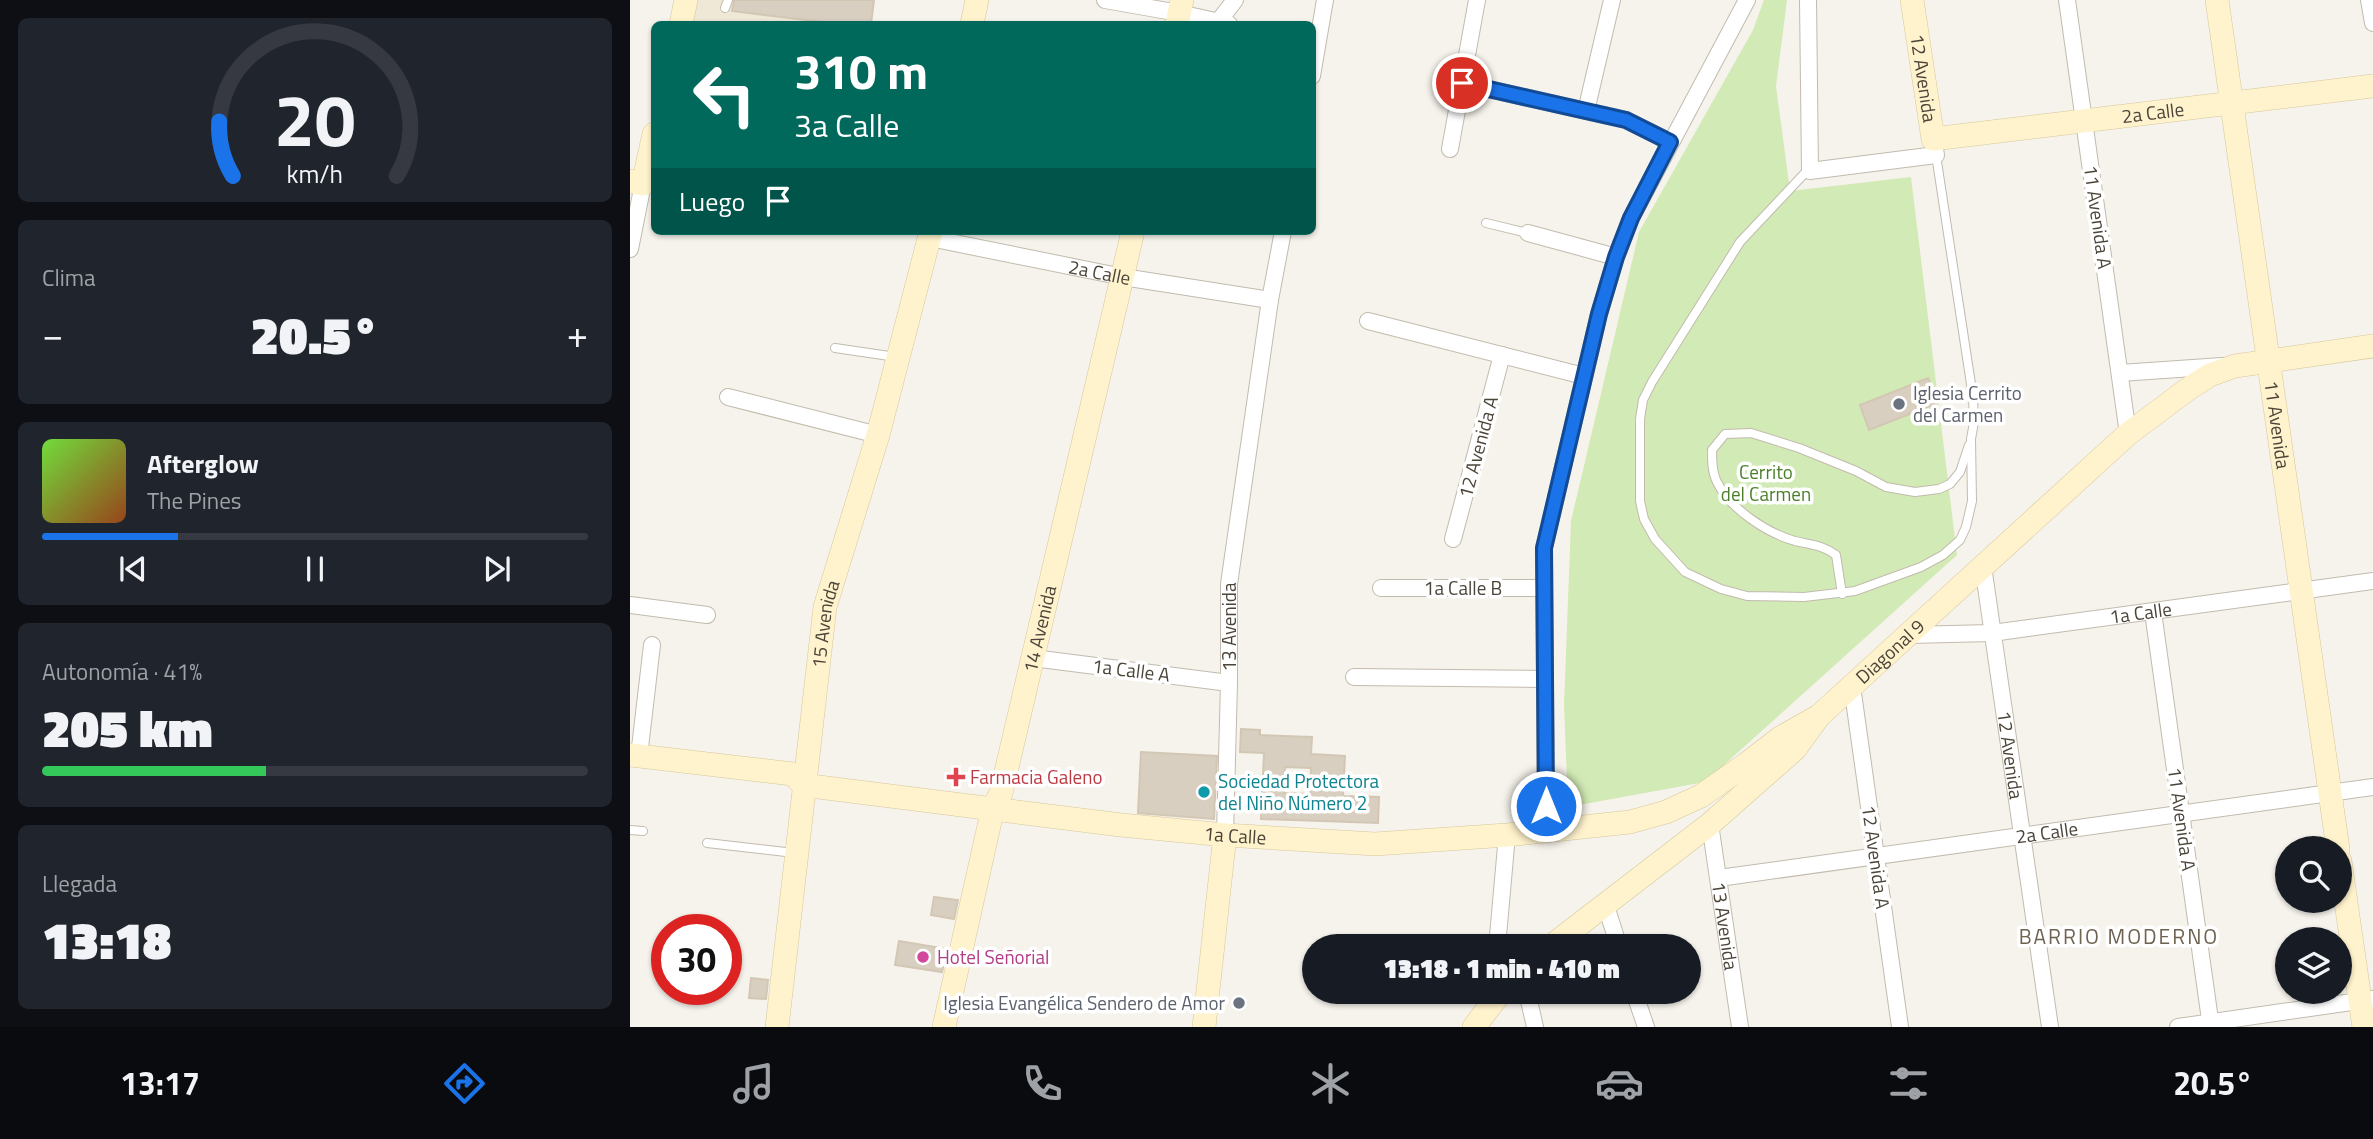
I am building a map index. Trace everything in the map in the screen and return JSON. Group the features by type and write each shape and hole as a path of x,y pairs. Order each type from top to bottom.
{"street":[{"path":"682,21 686,0"},
{"path":"973,21 977,0"},
{"path":"1105,0 1216,21"},
{"path":"1225,21 1235,0"},
{"path":"1316,40 1325,0"},
{"path":"1450,149 1477,0"},
{"path":"1586,111 1612,0"},
{"path":"1546,832 1544,548 1584,376 1599,314 1631,218 1747,0"},
{"path":"1808,0 1811,171"},
{"name":"12 Avenida","path":"1912,0 1935,147"},
{"name":"11 Avenida A","path":"2067,0 2128,434"},
{"name":"11 Avenida","path":"2217,0 2336,836"},
{"path":"2370,0 2373,23"},
{"path":"1462,83 1626,120 1670,142"},
{"name":"2a Calle","path":"1811,171 2085,121 2373,86"},
{"path":"630,249 636,182 651,142"},
{"path":"1528,233 1616,257"},
{"name":"15 Avenida","path":"777,1027 825,607 878,435 931,235"},
{"name":"2a Calle","path":"935,235 1123,277 1270,300"},
{"name":"14 Avenida","path":"944,1027 993,808 1001,793 1132,235"},
{"name":"13 Avenida","path":"1204,1027 1225,835 1229,584 1270,300 1282,235"},
{"path":"1368,321 1584,376"},
{"path":"2120,373 2235,366 2373,346"},
{"name":"12 Avenida A","path":"1453,539 1502,355"},
{"name":"Diagonal 9","path":"1568,934 1710,824 1795,749 1819,716 2128,434 2210,375 2235,366"},
{"path":"728,397 878,435"},
{"name":"12 Avenida","path":"1983,566 2050,1027"},
{"name":"1a Calle","path":"1908,635 1992,633 2373,580"},
{"name":"1a Calle B","path":"1381,588 1544,588"},
{"path":"630,605 707,615"},
{"name":"11 Avenida A","path":"2153,612 2210,1025"},
{"path":"635,755 652,645"},
{"name":"1a Calle A","path":"1033,658 1229,683"},
{"path":"1354,677 1545,679"},
{"name":"12 Avenida A","path":"1852,686 1900,1027"},
{"name":"1a Calle","path":"635,755 793,774 803,785 1121,825 1225,835 1375,844 1546,832 1630,822 1666,812 1701,796 1780,738 1819,716"},
{"name":"2a Calle","path":"1719,878 2373,787"},
{"name":"13 Avenida","path":"1710,824 1740,1027"},
{"path":"1498,934 1507,835"},
{"path":"1606,906 1615,934"},
{"path":"2350,913 2367,1000 2364,1027"},
{"path":"2178,1027 2210,1025 2367,1000"},
{"path":"1530,1004 1535,1027"},
{"path":"1638,1004 1646,1027"}],"lane":[{"path":"1842,594 1836,555 1825,546 1795,541 1760,527 1733,503 1716,482 1712,450 1725,434 1751,433 1799,448 1856,471 1886,487 1915,492 1939,489 1950,484 1960,472 1974,422 1973,397 1935,147"},
{"path":"1811,171 1804,174 1740,242 1643,400 1640,419 1640,501 1644,519 1654,539 1685,572 1709,584 1747,596 1804,597 1842,594 1921,568 1943,555 1960,540 1972,501 1971,439"},
{"path":"1486,223 1528,233"},
{"path":"835,348 899,357"},
{"path":"630,830 643,831"},
{"path":"707,843 797,853"}],"shaded area":[{"path":"698,0 874,0 871,21 694,21"}],"green space":[{"name":"Cerrito del Carmen","path":"1764,0 1787,0 1776,86 1790,191 1911,177 1957,555 1705,782 1568,807 1564,705 1571,521 1639,232 1753,30"}],"building":[{"path":"734,0 874,0 871,21 814,21 732,11"},
{"name":"Iglesia Cerrito del Carmen","path":"1928,378 1938,403 1869,430 1860,405"},
{"path":"1241,729 1260,730 1260,735 1312,737 1311,754 1345,756 1343,796 1379,797 1378,823 1261,819 1264,753 1240,752","holes":["1285,767 1311,768 1310,794 1284,793"]},
{"name":"Sociedad Protectora del Niño Número 2","path":"1141,752 1217,756 1214,819 1138,813"},
{"path":"934,897 958,900 954,919 931,915"},
{"name":"Hotel Señorial","path":"899,941 947,949 942,972 895,965"},
{"path":"751,978 768,980 766,999 749,998"}],"place":[{"name":"Iglesia Cerrito del Carmen","path":"1899,404"},
{"name":"Farmacia Galeno","path":"956,777"},
{"name":"Sociedad Protectora del Niño Número 2","path":"1204,792"},
{"name":"Hotel Señorial","path":"923,957"},
{"name":"Iglesia Evangélica Sendero de Amor","path":"1239,1003"}],"district":[{"name":"BARRIO MODERNO","path":"2119,937"}],"route":[{"path":"1462,83 1626,120 1670,142 1631,218 1616,257 1599,314 1544,548 1546,806"}]}
